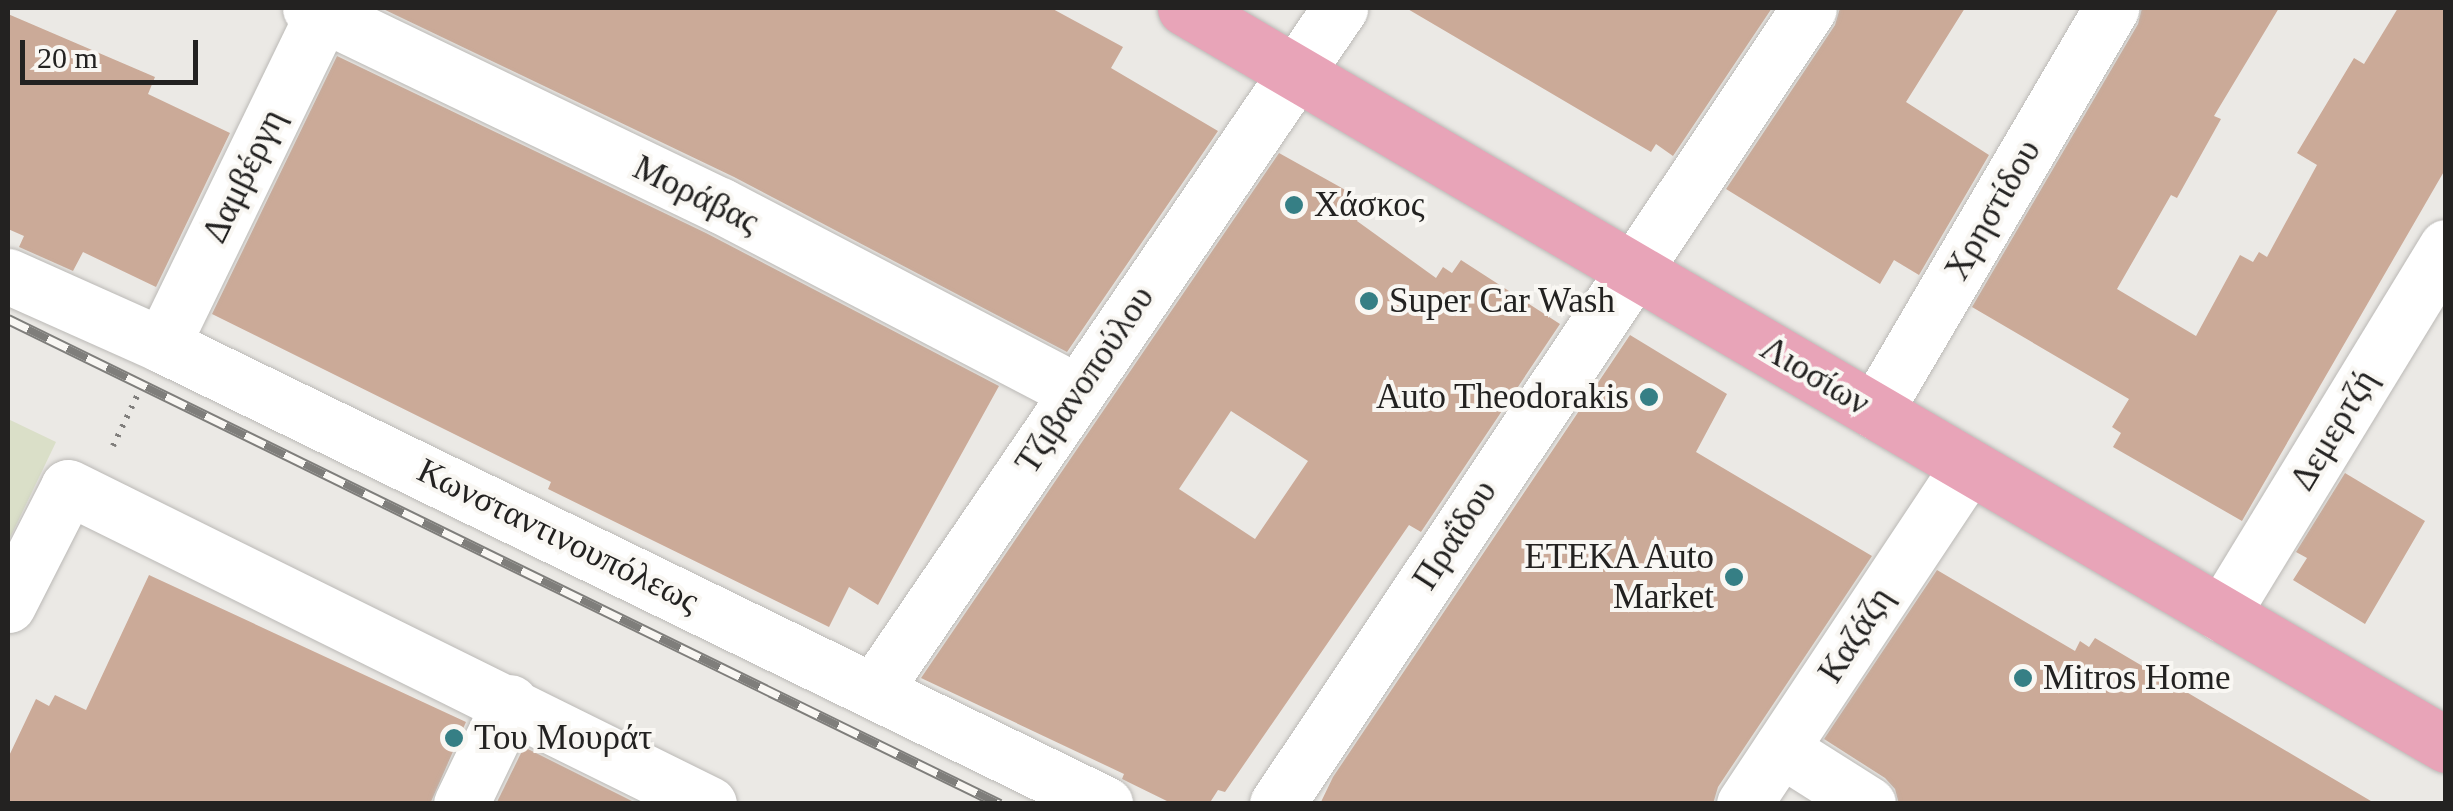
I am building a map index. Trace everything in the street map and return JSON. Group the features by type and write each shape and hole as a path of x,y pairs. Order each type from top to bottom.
{"main road":[{"name":"Λιοσίων","path":"1184,8 1632,266 1968,468 2446,746"}],"street":[{"name":"Τζιβανοπούλου","path":"875,689 1340,8"},
{"name":"Πραΐδου","path":"1277,804 1632,266 1809,8"},
{"name":"Χρηστίδου","path":"1875,412 2111,8"},
{"name":"Δαμβέργη","path":"162,345 320,9"},
{"name":"Μοράβας","path":"320,9 720,205 1077,392"},
{"name":"Δεμερτζή","path":"2222,614 2446,247"},
{"name":"Κωνσταντινουπόλεως","path":"8,276 162,345 1106,804"},
{"name":"Καζάζη","path":"1744,804 1968,468"},
{"path":"8,605 78,492 510,702 709,804"},
{"path":"461,804 510,702"},
{"path":"1781,749 1868,804"}],"path":[{"path":"78,492 162,345"}],"green space":[{"path":"8,419 56,442 8,542"}],"building":[{"path":"381,8 1051,8 1123,47 1111,68 1218,131 1067,352 734,177"},
{"path":"1406,8 1772,8 1673,156 1656,144 1651,152"},
{"path":"1840,8 1965,8 1906,102 1989,155 1919,275 1894,260 1880,284 1726,189 1835,25"},
{"path":"2142,8 2279,8 2214,116 2221,119 2177,198 2171,195 2117,289 2196,336 2240,255 2253,262 2259,252 2267,257 2317,165 2297,153 2354,58 2364,64 2398,8 2446,8 2446,168 2242,521 2113,447 2121,433 2112,427 2129,399 1972,307 2138,24"},
{"path":"8,14 155,77 148,94 230,133 156,287 83,252 73,271 19,247 24,236 8,229"},
{"path":"337,56 706,233 999,386 878,605 849,587 829,627 548,489 551,482 212,314"},
{"path":"1279,153 1367,202 1357,221 1436,278 1443,267 1452,273 1461,260 1560,324 1421,532 1409,525 1225,792 1218,790 1209,804 1173,804 1122,779 1124,774 921,678","holes":["1231,411 1308,461 1255,539 1179,489"]},
{"path":"1630,335 1727,394 1696,452 1872,556 1718,787 1713,804 1320,804 1333,777"},
{"path":"2345,473 2425,521 2365,624 2293,580 2307,558 2296,552"},
{"path":"1937,570 2075,651 2080,641 2089,647 2095,638 2376,804 1899,804 1895,789 1885,778 1824,739"},
{"path":"149,575 466,722 430,804 8,804 8,758 36,699 49,706 55,695 86,710"},
{"path":"524,747 638,804 496,804"}],"railway":[{"path":"8,319 1000,804"}],"place":[{"name":"Χάσκος","path":"1294,205"},
{"name":"Super Car Wash","path":"1369,301"},
{"name":"Auto Theodorakis","path":"1649,397"},
{"name":"ETEKA Auto Market","path":"1734,577"},
{"name":"Mitros Home","path":"2023,678"},
{"name":"Του Μουράτ","path":"454,738"}]}
